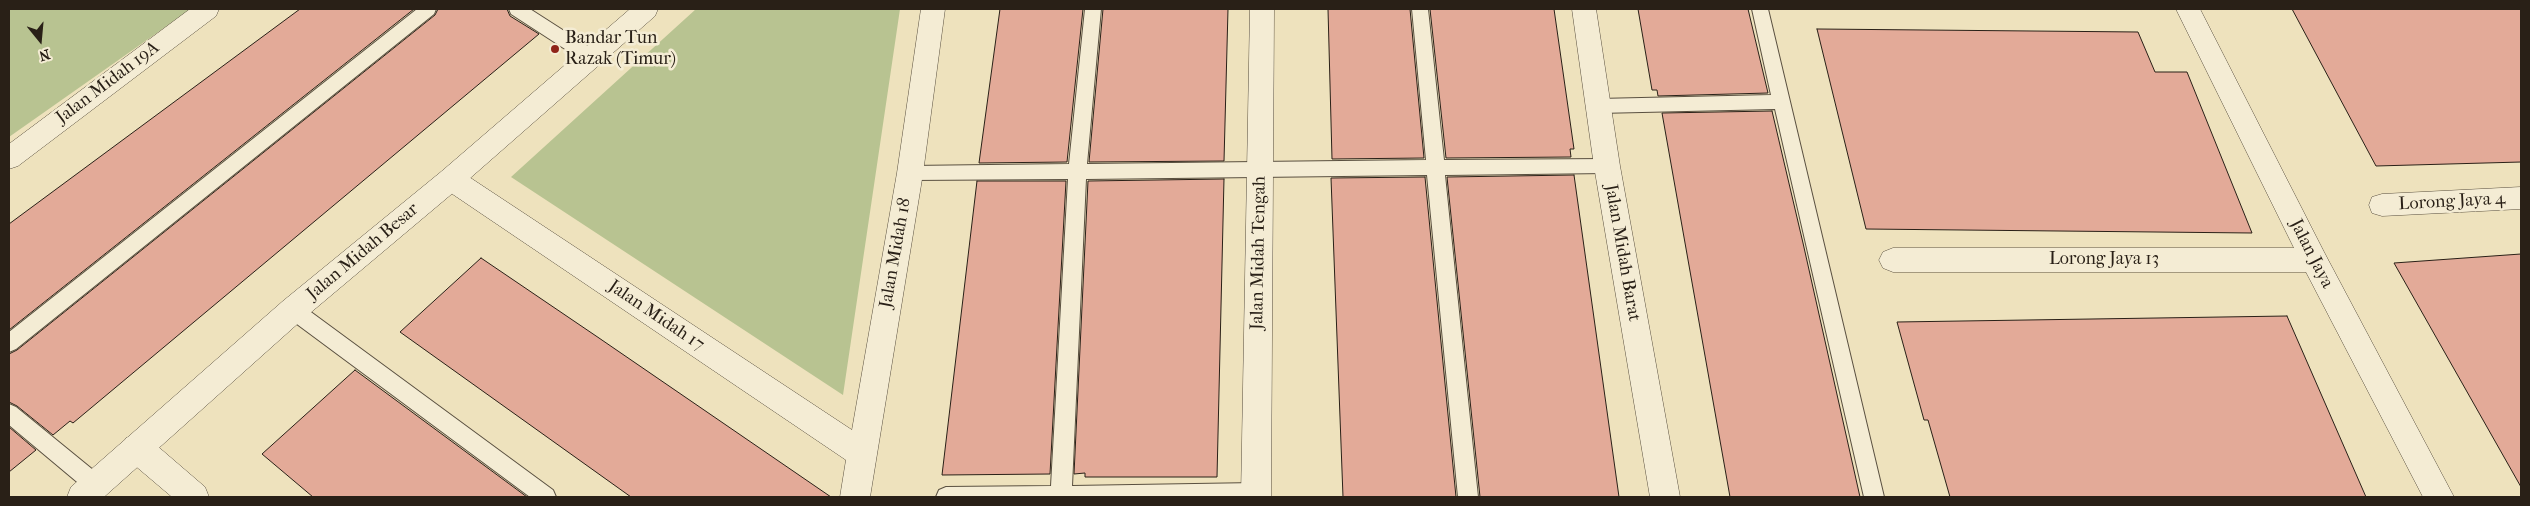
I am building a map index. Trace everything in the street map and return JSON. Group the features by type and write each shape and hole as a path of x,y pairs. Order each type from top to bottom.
{"street":[{"name":"Jalan Midah 19A","path":"9,158 207,9"},
{"name":"Jalan Midah Besar","path":"89,491 293,310 451,179 646,9"},
{"name":"Jalan Midah 18","path":"855,497 910,172 933,9"},
{"name":"Jalan Midah Tengah","path":"1256,495 1262,9"},
{"name":"Jalan Midah Barat","path":"1584,9 1607,166 1665,497"},
{"name":"Jalan Jaya","path":"2188,9 2314,260 2439,497"},
{"name":"Jalan Midah 17","path":"451,179 861,453"},
{"name":"Lorong Jaya 4","path":"2382,205 2521,198"},
{"name":"Lorong Jaya 13","path":"1893,260 2314,260"},
{"path":"137,448 194,497"}],"lane":[{"path":"9,343 428,9"},
{"path":"516,9 591,57"},
{"path":"1061,496 1077,171 1093,9"},
{"path":"1420,9 1468,497"},
{"path":"1760,9 1874,497"},
{"path":"1598,106 1783,102"},
{"path":"910,172 1607,166"},
{"path":"293,310 546,497"},
{"path":"9,412 89,491"},
{"path":"946,497 1256,495"}],"green space":[{"path":"9,9 191,9 9,137"},
{"path":"696,9 900,9 843,395 511,177"}],"building":[{"path":"300,9 414,9 9,330 9,224"},
{"path":"438,9 507,9 510,16 539,34 73,423 70,421 53,435 17,406 9,402 9,354 17,350 435,15"},
{"path":"1000,9 1083,9 1067,162 979,163"},
{"path":"1103,9 1228,9 1224,161 1089,162"},
{"path":"1328,9 1410,9 1424,158 1332,159"},
{"path":"1430,9 1554,9 1574,149 1570,149 1571,157 1446,158"},
{"path":"1638,9 1748,9 1768,93 1658,96 1657,90 1652,90"},
{"path":"2292,9 2521,9 2521,162 2376,166"},
{"path":"1817,29 2138,32 2155,72 2187,72 2252,233 1866,229"},
{"path":"1772,111 1860,497 1730,497 1662,113"},
{"path":"1574,175 1619,497 1480,497 1447,177"},
{"path":"1425,177 1456,497 1343,497 1331,178"},
{"path":"1224,179 1217,477 1085,477 1085,473 1074,474 1088,181"},
{"path":"977,181 1066,181 1050,474 942,475"},
{"path":"2521,254 2521,487 2394,263"},
{"path":"481,258 831,497 631,497 400,332"},
{"path":"2287,316 2366,497 1950,497 1928,420 1924,420 1897,322"},
{"path":"355,370 527,497 313,497 262,454"},
{"path":"9,427 36,450 9,472"}],"place":[{"name":"Bandar Tun Razak (Timur)","path":"555,49"}]}
